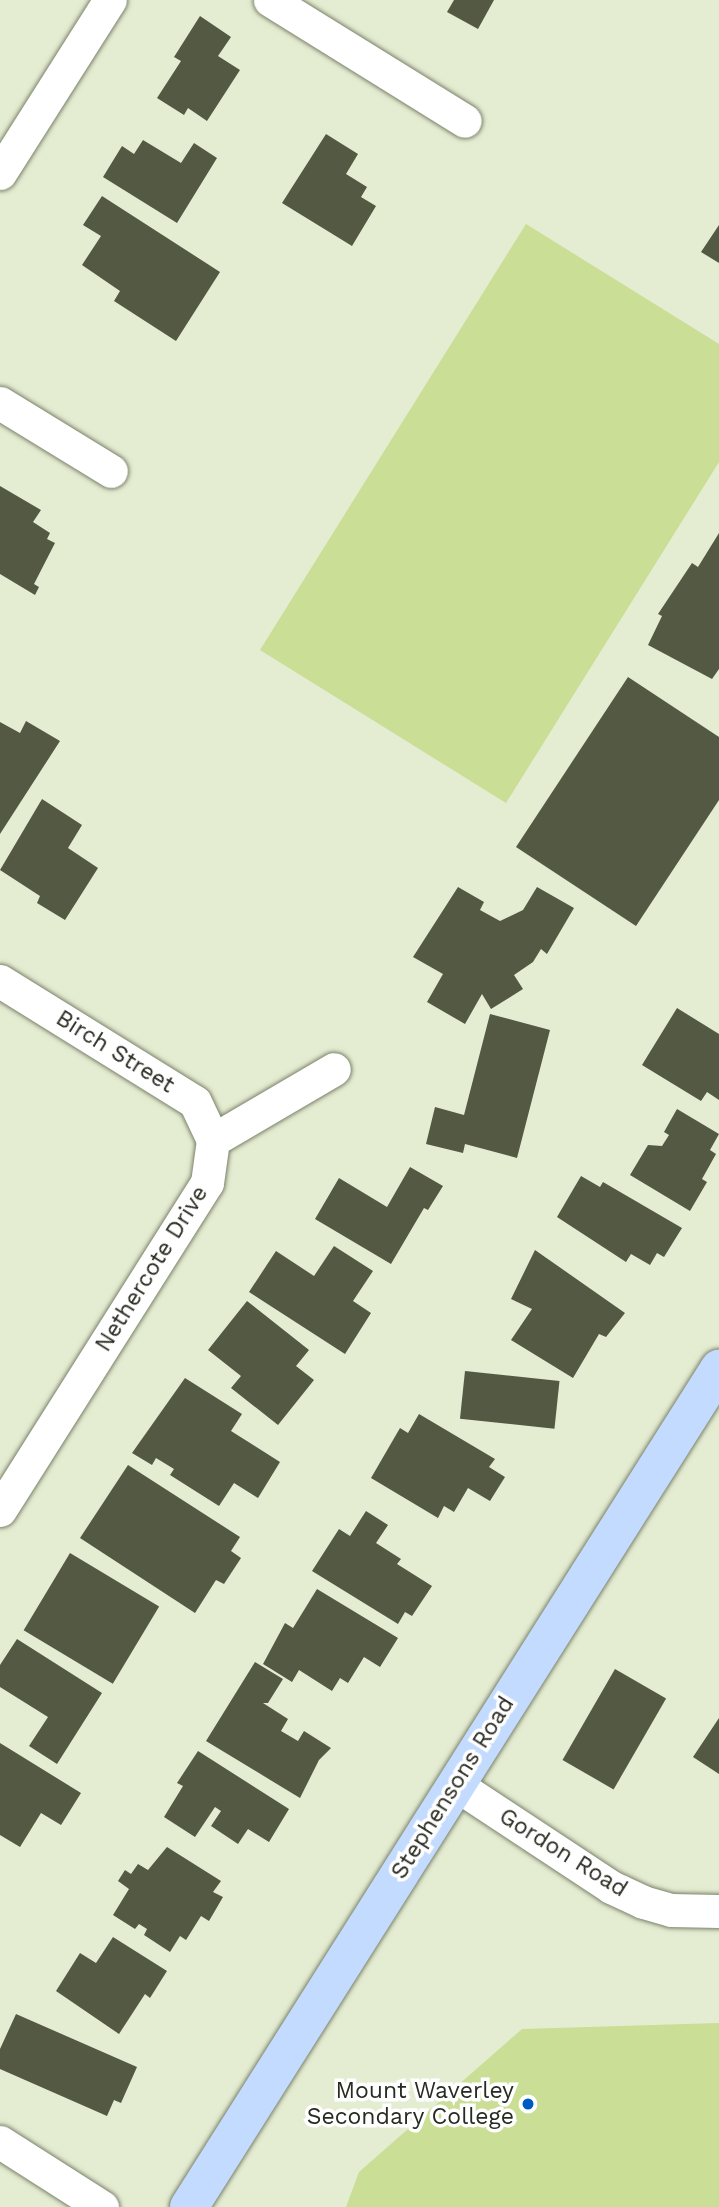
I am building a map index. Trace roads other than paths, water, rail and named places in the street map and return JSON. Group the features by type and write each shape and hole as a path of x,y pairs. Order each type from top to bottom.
{"main road":[{"name":"Stephensons Road","path":"189,2207 719,1369"}],"street":[{"path":"0,173 110,0"},
{"path":"270,0 465,121"},
{"path":"0,403 111,471"},
{"name":"Birch Street","path":"0,981 195,1102 213,1140"},
{"path":"213,1140 334,1069"},
{"name":"Nethercote Drive","path":"0,1510 207,1183 213,1140"},
{"name":"Gordon Road","path":"455,1784 611,1887 643,1902 671,1910 719,1911"},
{"path":"0,2142 102,2207"}],"place":[{"name":"Mount Waverley Secondary College","path":"528,2104"}]}
